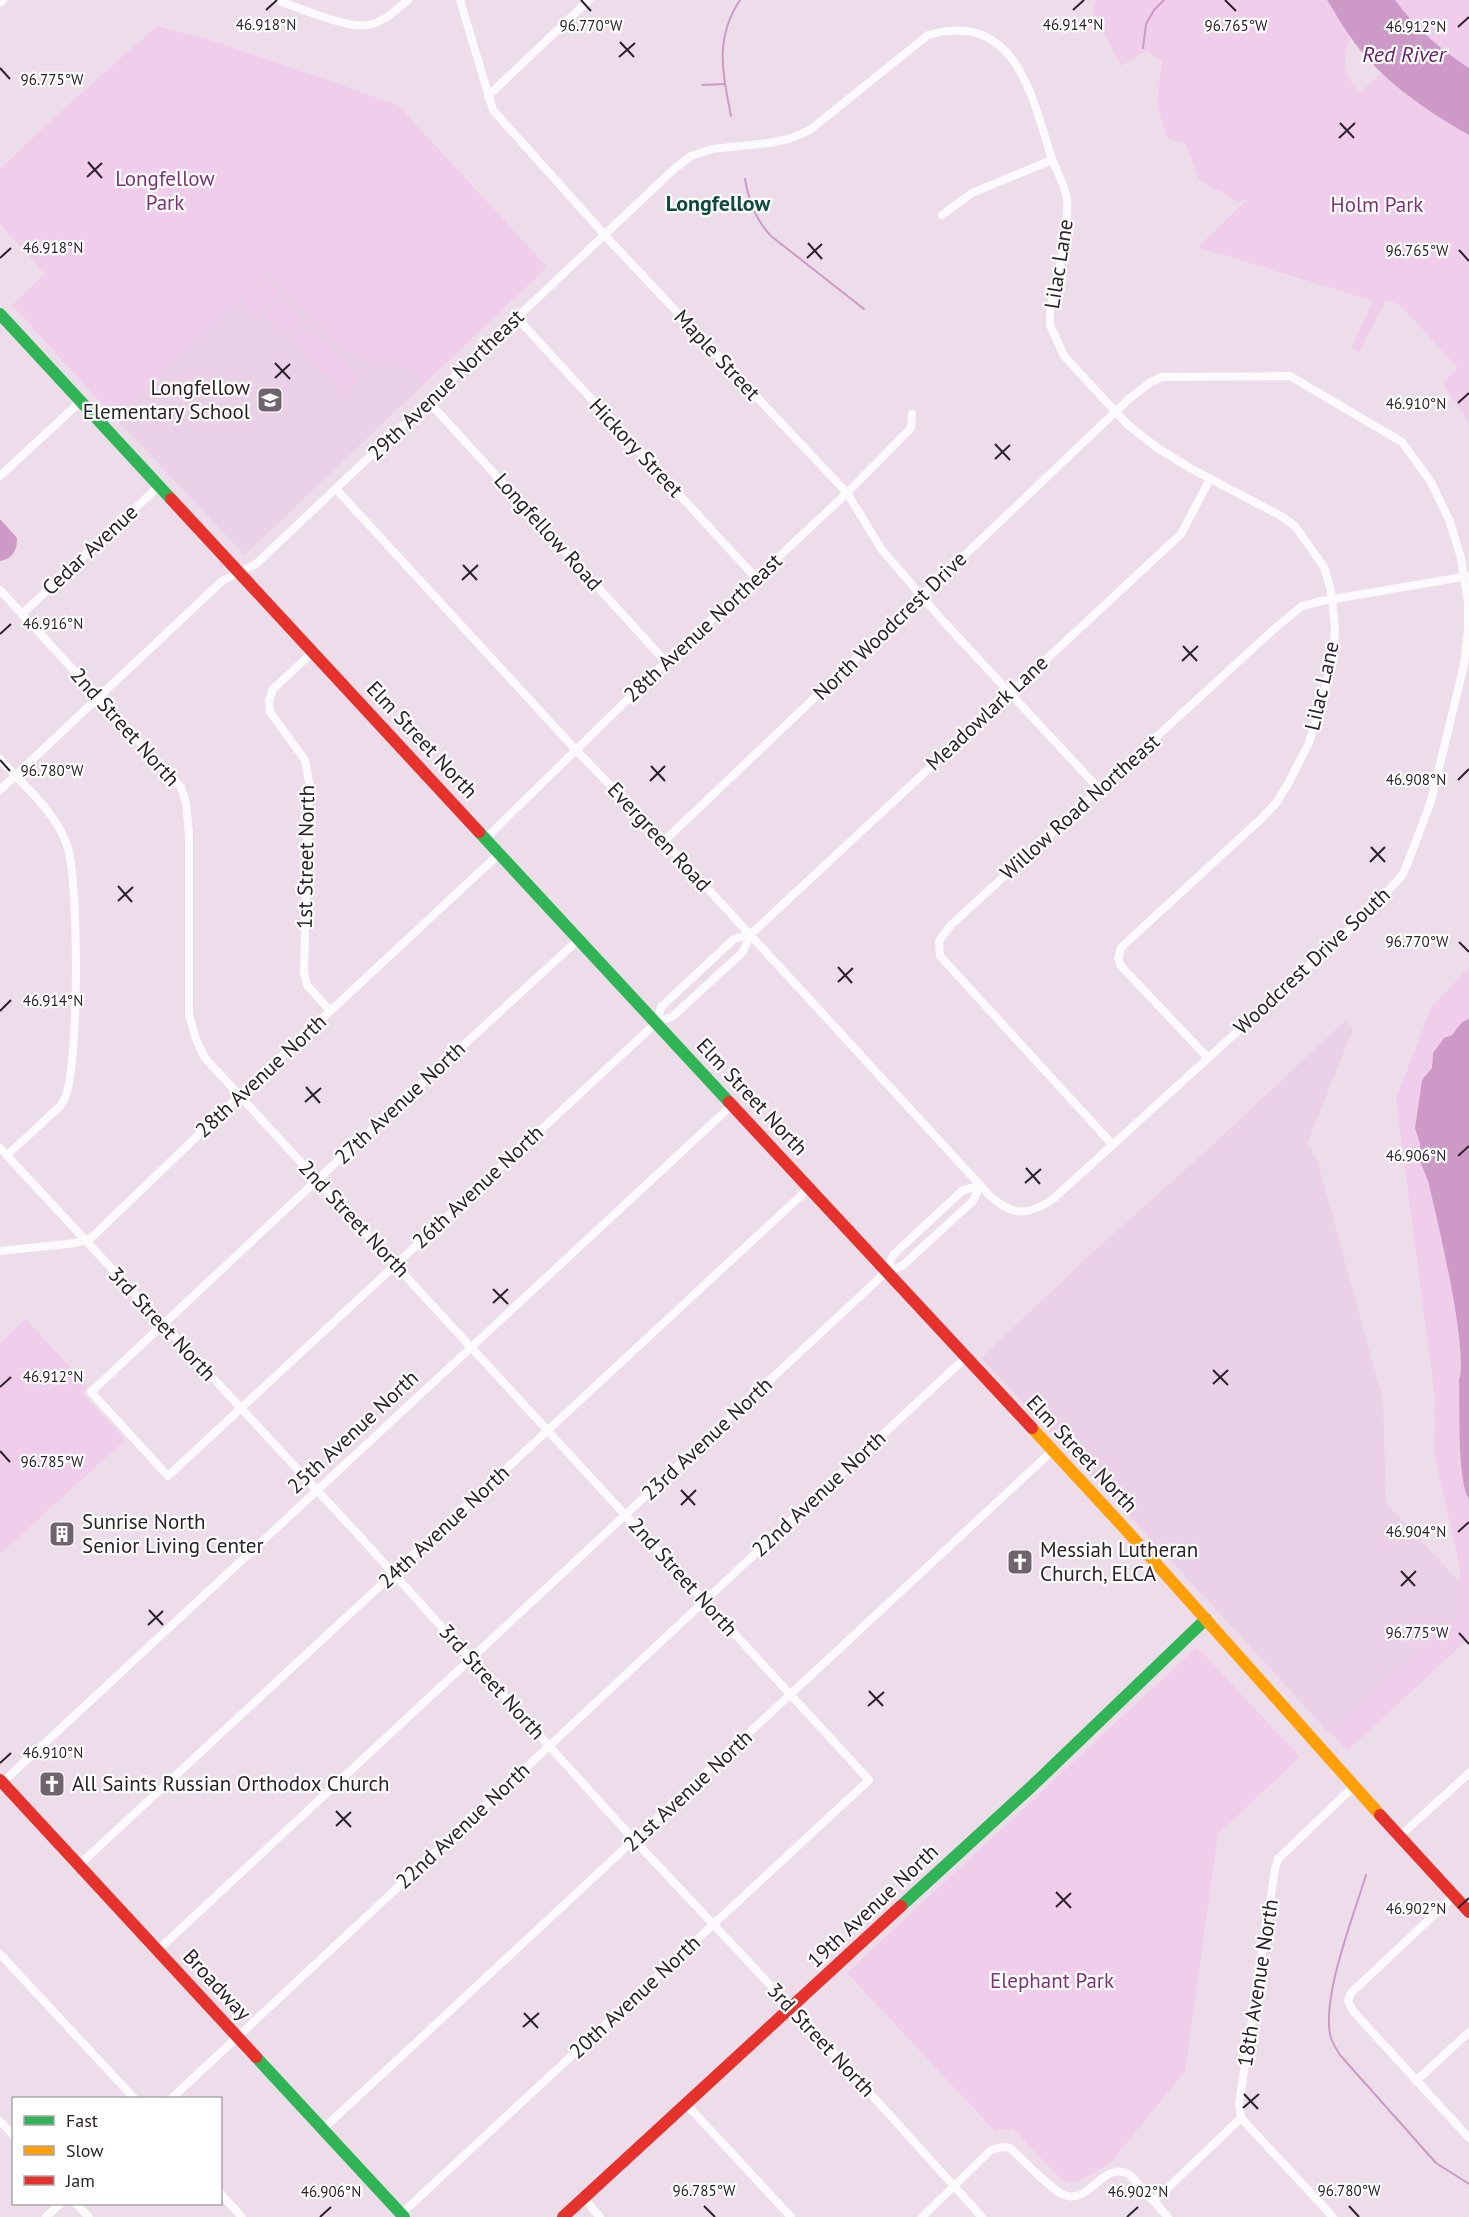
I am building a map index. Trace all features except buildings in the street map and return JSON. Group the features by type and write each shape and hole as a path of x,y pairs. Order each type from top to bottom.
{"street":[{"path":"276,0 349,24 366,25 391,14 408,0"},
{"name":"Maple Street","path":"460,0 493,110 604,235 847,493 882,550 921,596 1100,790"},
{"path":"488,96 589,0"},
{"name":"Lilac Lane","path":"650,192 691,156 712,149 768,144 789,139 810,130 928,35 946,30 979,34 1000,43 1027,83 1052,160 1067,197 1067,235 1053,297 1050,326 1064,356 1116,412 1156,447 1295,526 1324,567 1332,599 1335,627 1333,661 1309,743 1288,784 1276,803 1262,818 1127,942 1121,948 1118,958 1121,966 1208,1058"},
{"path":"942,214 972,193 1052,160"},
{"name":"29th Avenue Northeast","path":"0,790 222,581 256,564 650,192"},
{"name":"Elm Street North","path":"0,314 1052,1450 1469,1912"},
{"name":"Hickory Street","path":"517,318 755,577"},
{"name":"North Woodcrest Drive","path":"664,841 1116,412 1151,382 1162,378 1290,376 1402,442 1431,482 1450,522 1467,576"},
{"path":"0,476 81,401"},
{"name":"Longfellow Road","path":"429,402 666,662"},
{"name":"28th Avenue Northeast","path":"486,838 666,662 847,493 911,428 912,414"},
{"name":"Meadowlark Lane","path":"657,1022 671,1018 743,952 750,935 1180,534 1210,479"},
{"name":"Cedar Avenue","path":"22,614 159,487"},
{"name":"Evergreen Road","path":"336,489 575,749 664,841 980,1186"},
{"name":"Willow Road Northeast","path":"1112,1144 940,956 939,941 951,925 1302,606 1467,576"},
{"name":"Woodcrest Drive South","path":"980,1186 1010,1211 1020,1212 1039,1208 1052,1200 1372,909 1403,874 1431,801 1464,665 1468,611 1467,576"},
{"name":"2nd Street North","path":"0,590 181,787 186,803 189,834 189,1015 196,1039 205,1058 869,1780"},
{"name":"1st Street North","path":"313,652 273,689 268,700 270,712 305,760 309,782 304,972 307,985 330,1011"},
{"path":"0,759 59,826 68,847 74,894 75,1027 69,1083 64,1102 7,1155"},
{"name":"28th Avenue North","path":"0,1251 76,1243 92,1238 239,1096 500,853"},
{"name":"Meadowlark Lane","path":"657,1022 662,1006 734,939 750,935"},
{"name":"27th Avenue North","path":"168,1476 91,1392 579,939"},
{"name":"26th Avenue North","path":"168,1476 657,1022"},
{"name":"25th Avenue North","path":"1,1782 318,1491 732,1105"},
{"name":"3rd Street North","path":"0,1148 394,1573 635,1841 792,2007 982,2217"},
{"path":"886,1272 902,1266 973,1202 980,1186"},
{"path":"886,1272 893,1255 954,1198 963,1190 980,1186"},
{"name":"24th Avenue North","path":"79,1865 808,1188"},
{"name":"23rd Avenue North","path":"158,1950 886,1272"},
{"name":"22nd Avenue North","path":"173,2097 966,1357"},
{"name":"21st Avenue North","path":"323,2129 635,1841 1052,1450"},
{"name":"19th Avenue North","path":"563,2217 1046,1774 1206,1619"},
{"path":"1400,1836 1469,1773"},
{"name":"20th Avenue North","path":"403,2216 869,1780"},
{"name":"Broadway","path":"1,1782 403,2216"},
{"name":"18th Avenue North","path":"1241,2118 1239,2104 1275,1869 1284,1852 1353,1786"},
{"path":"1454,1896 1351,1993 1348,2001 1351,2008 1469,2138"},
{"path":"0,1954 133,2097"},
{"path":"1416,2081 1469,2032"},
{"path":"687,2104 791,2217"},
{"path":"1154,2201 1241,2118 1333,2217"},
{"path":"0,2121 12,2134"},
{"path":"922,2217 992,2150 1002,2147 1011,2148 1056,2191 1067,2196 1075,2196 1083,2192 1111,2172 1118,2170 1129,2174 1168,2217"},
{"path":"222,2195 242,2217"},
{"path":"584,2199 600,2217"},
{"path":"46,2217 59,2205"},
{"path":"77,2205 89,2217"}],"shaded area":[{"name":"Longfellow Elementary School","path":"268,272 325,333 370,361 396,361 425,383 245,555 115,418"},
{"path":"1346,1020 1353,1029 1307,1144 1317,1159 1383,1400 1386,1503 1469,1592 1469,1605 1330,1732 981,1358"}],"green space":[{"name":"Holm Park","path":"1096,0 1327,0 1350,37 1345,65 1359,93 1381,73 1427,109 1469,135 1469,423 1442,383 1458,368 1399,304 1386,300 1359,352 1351,348 1373,301 1198,247 1249,198 1239,202 1199,180 1186,144 1167,138 1157,104 1162,61 1147,50 1121,66 1093,11"},
{"path":"1395,0 1469,0 1469,68 1429,37"},
{"name":"Longfellow Park","path":"157,26 220,43 398,105 547,267 425,383 396,361 368,361 347,351 325,333 268,272 115,418 12,305 45,274 0,224 0,169"},
{"path":"266,278 280,294 256,317 241,302"},
{"path":"283,299 301,318 283,335 265,316"},
{"path":"302,328 314,339 319,336 359,376 359,380 346,392 322,374 304,355 305,350 292,337"},
{"path":"1469,967 1469,1019 1462,1022 1452,1035 1444,1038 1433,1053 1432,1068 1422,1080 1415,1128 1420,1144 1420,1161 1428,1181 1444,1253 1460,1342 1461,1460 1465,1490 1469,1499 1469,1638 1347,1751 1330,1732 1458,1614 1460,1568 1434,1453 1435,1398 1396,1099 1431,1008"},
{"path":"26,1319 88,1387 82,1393 125,1440 0,1554 0,1343"},
{"name":"Elephant Park","path":"1197,1647 1300,1757 1218,1834 1185,2071 1112,2161 1080,2181 1072,2183 1062,2180 1012,2129 995,2131 847,1973"}],"water":[{"name":"Red River","path":"1327,0 1395,0 1429,37 1469,68 1469,135 1419,104 1388,79 1361,51"},
{"path":"0,519 17,538 13,553 0,561"},
{"path":"1469,1019 1469,1499 1465,1490 1461,1460 1459,1380 1461,1365 1456,1314 1428,1181 1420,1161 1420,1144 1415,1128 1422,1080 1432,1068 1433,1053 1444,1038 1452,1035 1462,1022"}],"waterway":[{"path":"731,116 723,71 724,43 726,29 740,0"},
{"path":"1143,48 1146,24 1154,10 1164,0"},
{"path":"702,85 725,84"},
{"path":"745,179 754,209 771,236 864,309"},
{"path":"1366,1875 1334,1980 1330,2002 1331,2038 1340,2055 1436,2163 1469,2184"}],"traffic: fast":[{"path":"0,314 171,499"},
{"path":"479,832 729,1102"},
{"path":"901,1906 1031,1787 1206,1619"},
{"path":"256,2057 404,2217"}],"traffic: slow":[{"path":"1032,1428 1380,1815"}],"traffic: jam":[{"path":"171,499 479,832"},
{"path":"729,1102 1032,1428"},
{"path":"0,1780 256,2057"},
{"path":"1380,1815 1469,1912"},
{"path":"563,2217 901,1906"}],"place":[{"name":"Longfellow Elementary School","path":"270,400"},
{"name":"Sunrise North Senior Living Center","path":"62,1534"},
{"name":"Messiah Lutheran Church, ELCA","path":"1020,1562"},
{"name":"All Saints Russian Orthodox Church","path":"52,1784"}],"district":[{"name":"Longfellow","path":"718,203"}]}
